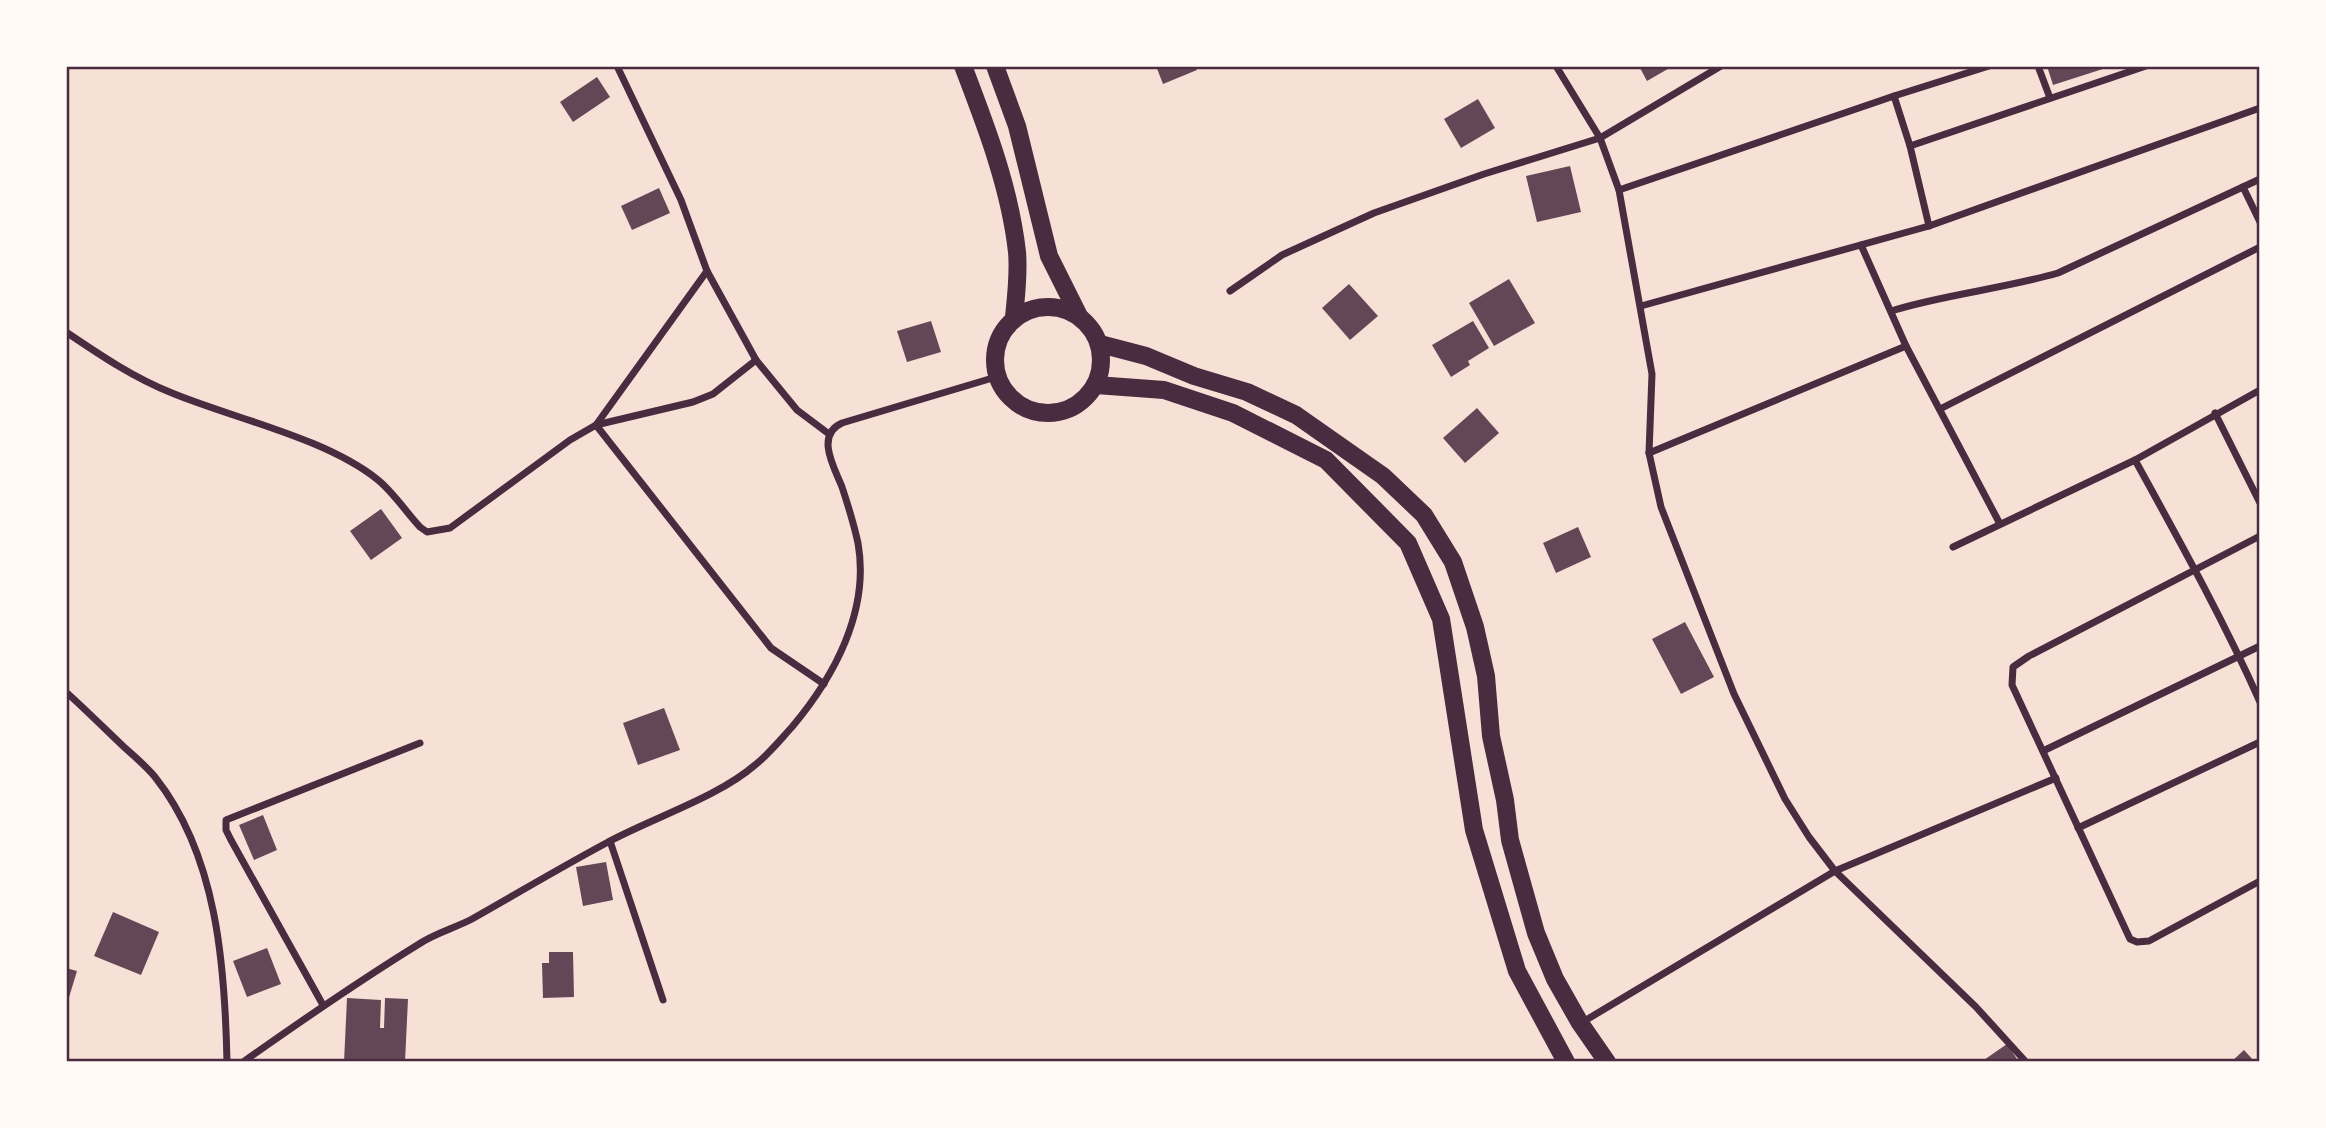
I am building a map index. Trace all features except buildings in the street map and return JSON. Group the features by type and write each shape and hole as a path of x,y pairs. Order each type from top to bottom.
{"highway":[{"path":"963,66 989,134 1012,223 1017,254 1014,317"},
{"path":"995,66 1017,125 1049,256 1079,316 1092,328 1100,344 1102,367 1096,385 1079,404 1056,413 1031,411 1010,398 996,377 994,355 1000,334 1014,317 1035,307 1058,307 1079,316"},
{"path":"1100,344 1146,356 1194,376 1247,392 1296,415 1383,476 1424,515 1453,562 1475,627 1486,676 1491,736 1505,800 1510,840 1536,933 1555,979 1580,1023 1607,1062"},
{"path":"1096,385 1164,390 1233,413 1326,460 1408,543 1441,619 1474,830 1517,971 1566,1062"}],"street":[{"path":"617,66 681,200 707,271 756,360 797,410 829,435"},
{"path":"1556,66 1600,138 1619,190 1652,374 1649,453 1661,507 1734,694 1785,799 1835,871 1976,1007 2026,1062"},
{"path":"1230,291 1282,255 1374,213 1484,174 1600,138 1721,66"},
{"path":"1619,190 1989,66"},
{"path":"2038,66 2050,98"},
{"path":"1910,146 2146,66"},
{"path":"1894,96 1910,146 1929,226"},
{"path":"1641,306 1929,226 2259,108"},
{"path":"1891,311 1928,300 2023,284 2058,273 2259,179"},
{"path":"2243,187 2259,222"},
{"path":"1861,245 1906,346 2000,524"},
{"path":"1940,409 2259,247"},
{"path":"596,425 707,271"},
{"path":"66,332 111,362 171,393 302,440 346,459 379,480 427,532 450,528 570,440 596,425 693,402 713,394 756,360"},
{"path":"1649,453 1906,346"},
{"path":"243,1062 323,1005 422,942 468,921 610,841 710,793 753,767 776,745 824,684 856,615 860,576 858,545 842,488 831,463 828,445 834,426 996,377"},
{"path":"1953,547 2135,460 2259,390"},
{"path":"2216,413 2259,503"},
{"path":"596,425 771,648 824,684"},
{"path":"2135,460 2196,571 2240,657 2259,702"},
{"path":"2259,536 2015,664 2011,671 2012,685 2018,702 2056,778 2127,935 2133,941 2148,941 2259,881"},
{"path":"2043,751 2259,646"},
{"path":"66,692 152,774 186,825 206,881 217,933 225,998 227,1062"},
{"path":"2078,828 2259,742"},
{"path":"323,1005 231,840 226,830 226,820 420,743"},
{"path":"1580,1023 1835,871 2056,778"},
{"path":"610,841 663,1000"}]}
